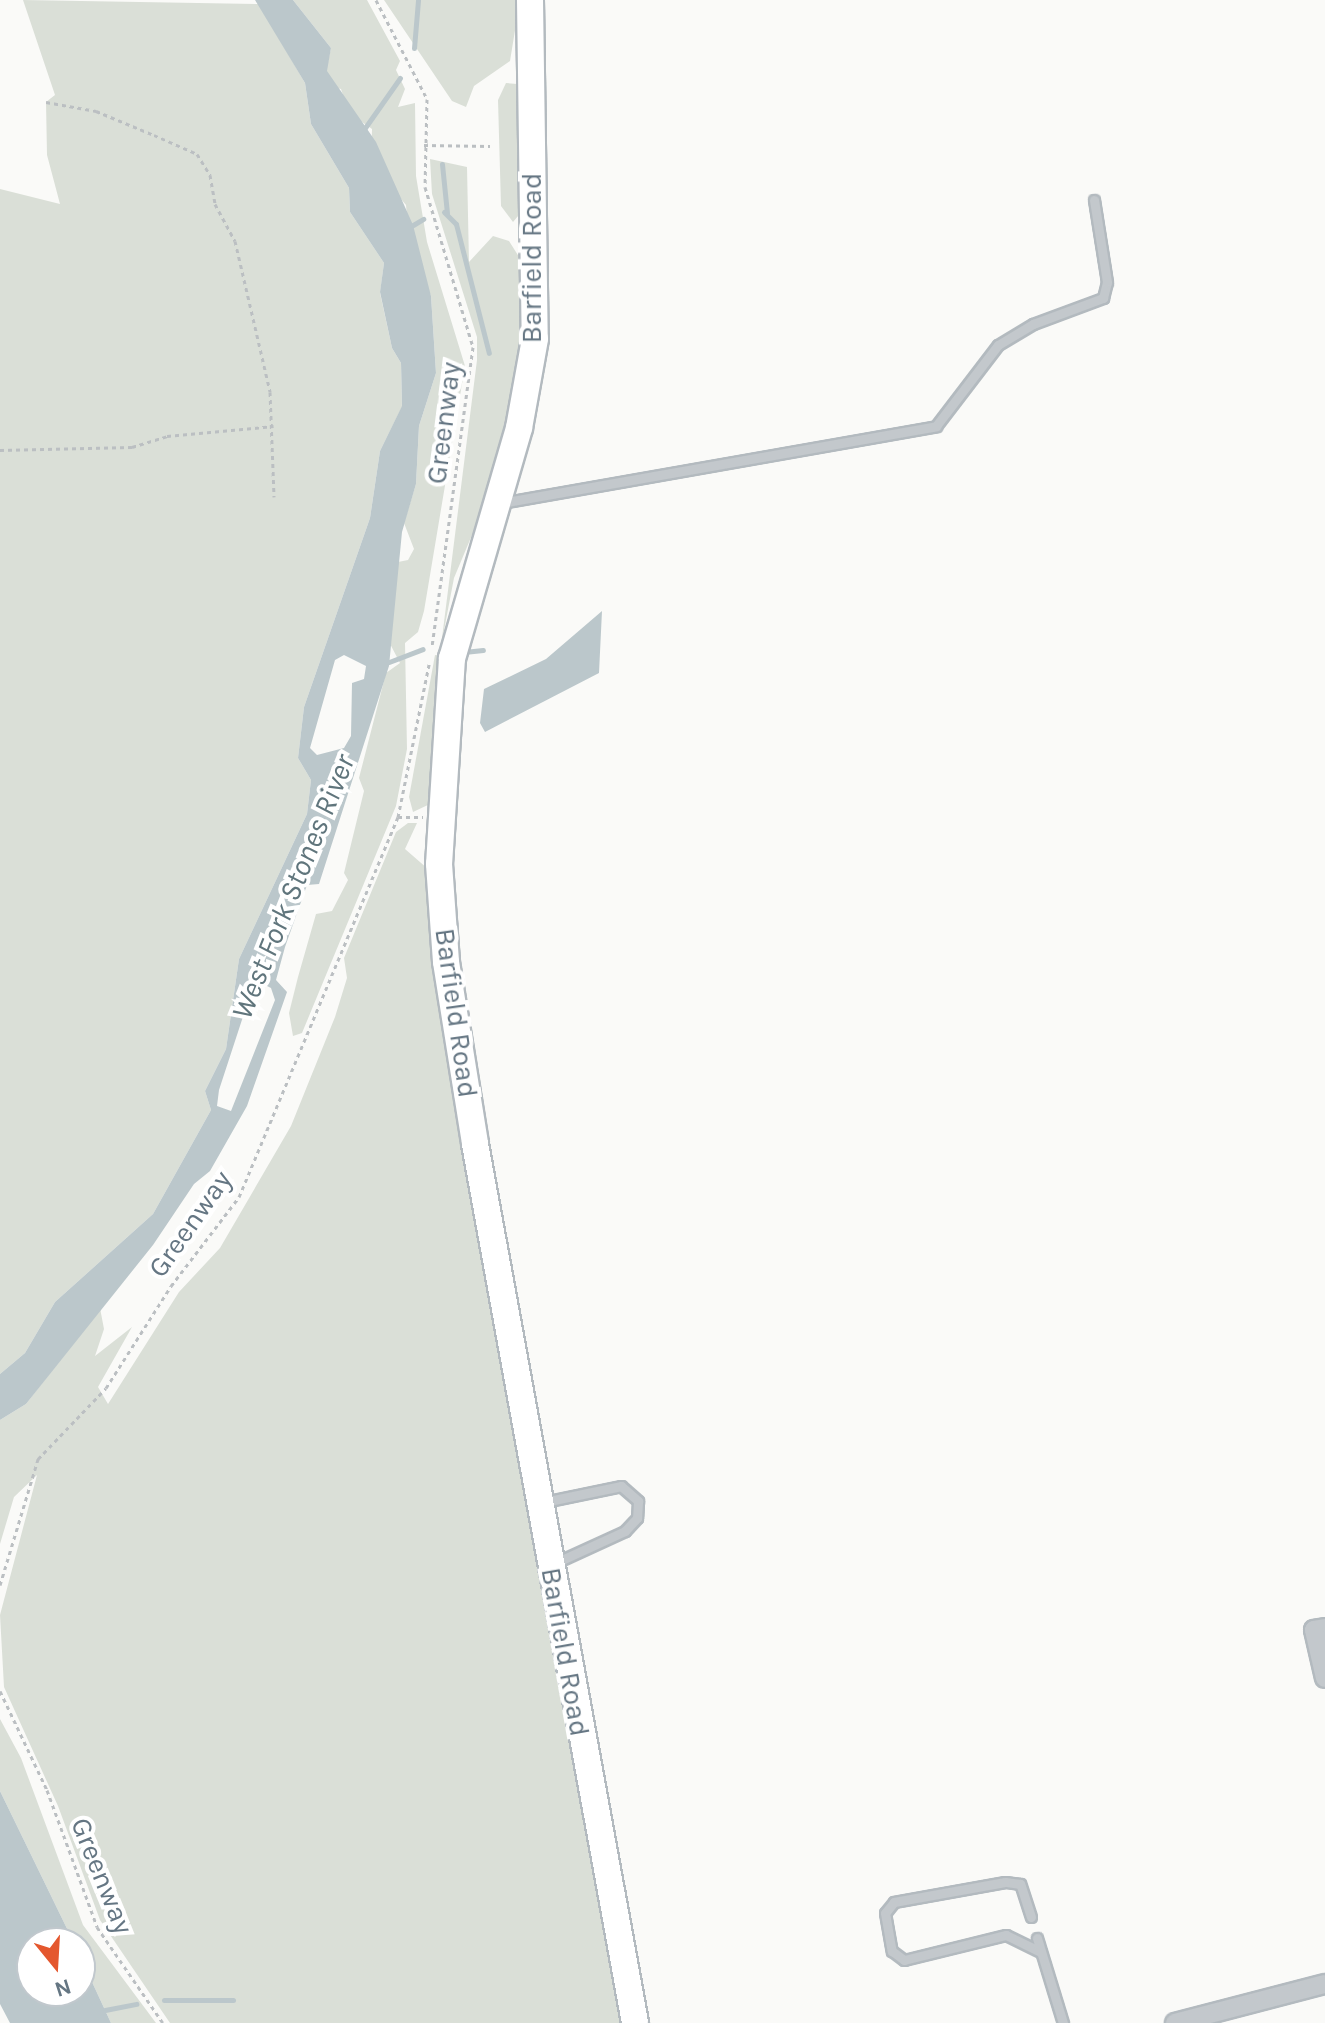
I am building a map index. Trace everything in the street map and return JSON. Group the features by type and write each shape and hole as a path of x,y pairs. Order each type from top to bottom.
{"street":[{"name":"Barfield Road","path":"530,0 535,339 519,428 494,505 452,658 439,818 446,962 549,1565 635,2023"},
{"path":"1325,1628 1314,1630 1325,1678"},
{"path":"1175,2023 1325,1984"}],"lane":[{"path":"494,505 936,426 998,345 1033,324 1103,298 1107,282 1094,200"},
{"path":"538,1503 621,1486 638,1501 637,1518 625,1531 549,1565"},
{"path":"1031,1917 1020,1884 1005,1882 894,1902 885,1913 892,1951 904,1960 1006,1935 1041,1952"},
{"path":"1037,1938 1063,2023"}],"path":[{"name":"Greenway","path":"0,1585 38,1459 106,1388 171,1286 239,1197 398,817 431,652 473,347 425,187 427,99 376,0"},
{"path":"46,102 96,111 197,154 235,241 275,426 274,497"},
{"path":"424,145 490,146"},
{"path":"0,450 132,447 167,436 275,426"},
{"path":"398,817 439,818"},
{"name":"Greenway","path":"0,1691 47,1790 97,1927 163,2023"}],"shaded area":[{"path":"23,0 259,4 305,83 311,124 349,188 350,212 384,263 380,293 392,348 401,363 402,407 380,451 370,518 304,707 298,758 311,780 307,814 239,959 226,1049 205,1091 211,1110 153,1214 55,1302 25,1353 0,1374 0,189 60,204 47,155 46,102 55,95"},
{"path":"293,0 367,0 400,61 396,70 405,89 398,107 415,103 416,176 427,242 465,366 424,611 418,632 405,643 407,749 396,806 302,1033 293,1036 289,1013 316,914 332,911 348,880 344,873 364,791 359,778 386,673 400,663 387,638 398,562 408,560 414,549 404,523 416,484 419,426 436,373 431,296 409,241 406,205 371,163 372,129 349,113 341,89 323,85 331,48"},
{"path":"384,0 520,0 510,61 474,86 466,107 452,101"},
{"path":"506,83 517,84 520,95 524,209 513,222 501,206 498,100"},
{"path":"430,159 467,167 469,262 493,236 509,241 521,260 523,340 516,391 485,504 454,578 441,646 477,360 477,337 432,194"},
{"path":"435,655 442,656 430,804 413,812 409,797"},
{"path":"408,823 417,823 405,849 428,869 538,1561 620,2023 170,2023 100,1920 58,1806 4,1687 0,1615 37,1475 14,1497 0,1544 0,1420 26,1404 100,1308 104,1329 95,1356 132,1327 98,1387 108,1404 179,1292 220,1248 291,1126 335,1017 347,978 344,958 396,832"},
{"path":"0,1719 21,1758 84,1927 66,1927 0,1791"},
{"path":"96,1942 156,2023 111,2023 96,1991"}],"water":[{"name":"West Fork Stones River","path":"255,0 293,0 331,48 327,71 376,142 413,225 431,296 436,373 419,426 416,484 402,532 389,666 319,884 307,885 285,947 276,980 287,992 247,1106 210,1171 194,1184 153,1245 26,1404 0,1420 0,1374 25,1353 55,1302 153,1214 211,1110 205,1091 226,1049 239,959 307,814 311,780 298,758 304,707 370,518 380,451 402,406 401,363 392,348 380,292 384,263 350,212 349,188 311,124 305,83","holes":["344,655 366,666 364,679 352,683 351,736 344,748 317,755 310,748 335,660","255,980 271,988 275,1000 231,1111 217,1106 219,1090"]},
{"path":"602,611 599,673 485,732 480,723 484,689 546,659"},
{"path":"0,1791 66,1927 16,1927 16,2007 96,2007 96,1991 111,2023 10,2023 0,2004"}],"waterway":[{"path":"414,48 418,0"},
{"path":"362,132 400,78"},
{"path":"442,164 447,213"},
{"path":"444,212 456,224 489,353"},
{"path":"413,225 423,219"},
{"path":"389,662 423,649"},
{"path":"464,652 483,650"},
{"path":"164,2000 233,2000"},
{"path":"105,2010 136,2004"}]}
